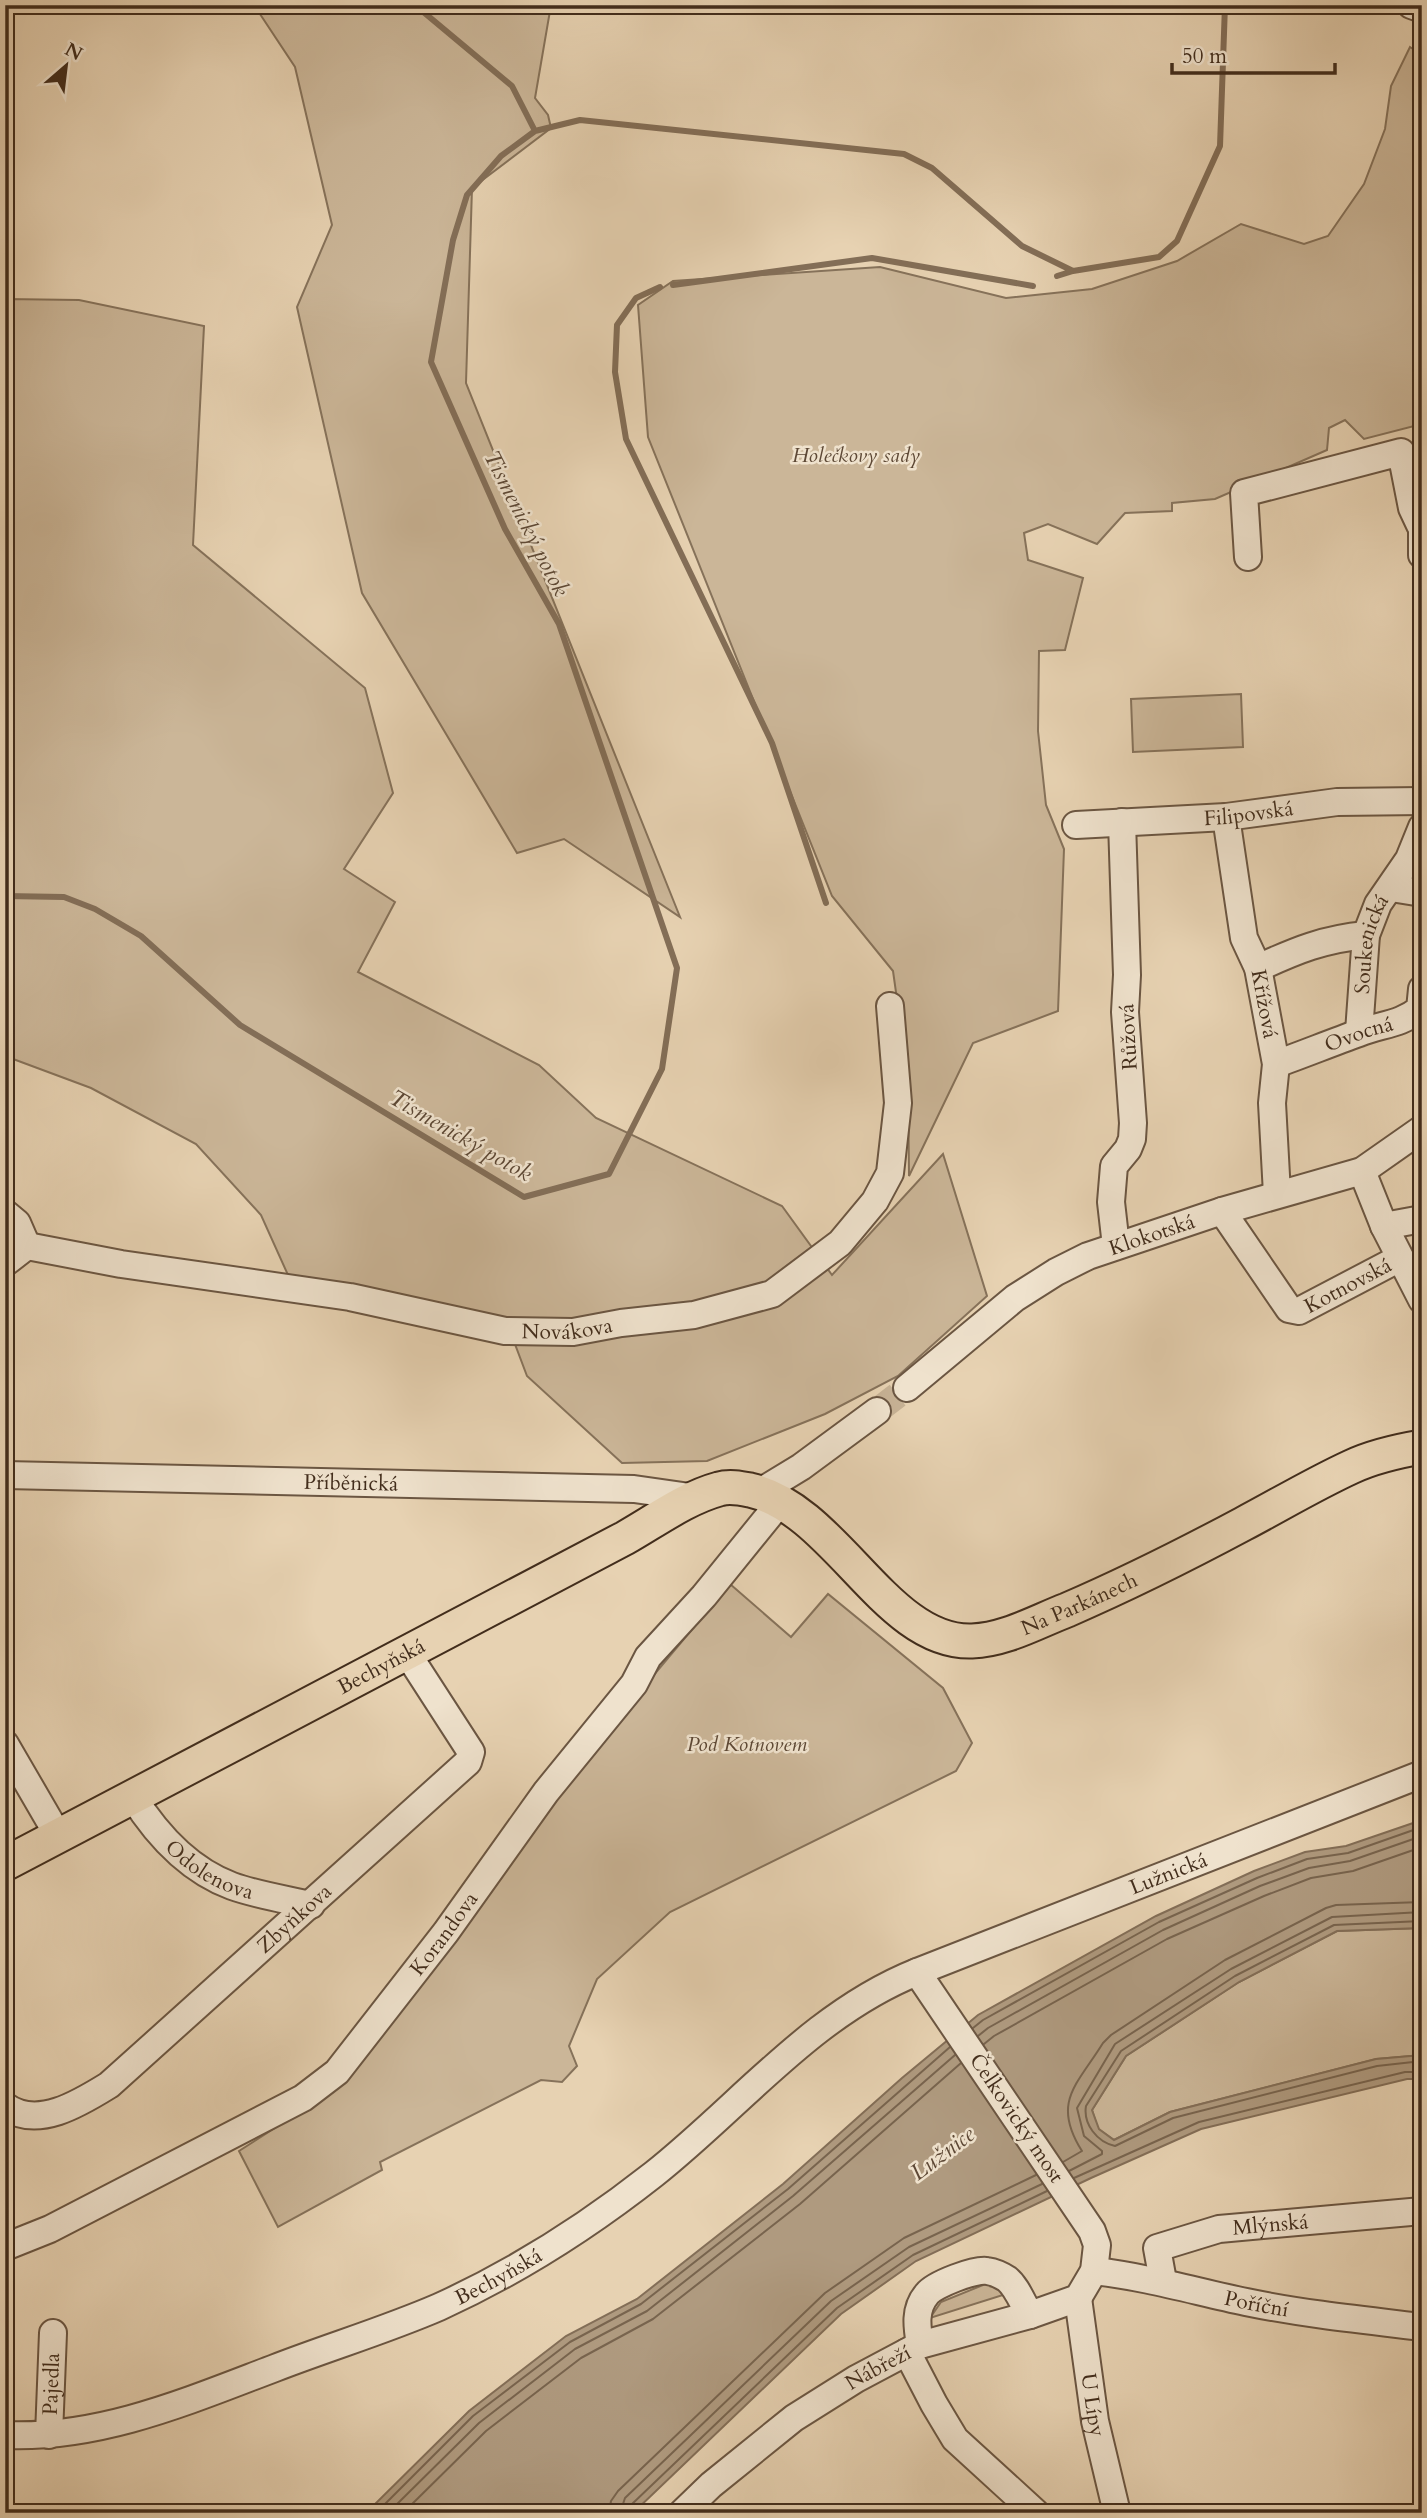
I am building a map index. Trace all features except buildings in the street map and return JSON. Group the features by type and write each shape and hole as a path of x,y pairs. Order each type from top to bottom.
{"main road":[{"name":"Na Parkánech","path":"771,1497 816,1527 904,1616 932,1634 970,1641 1002,1637 1109,1592 1353,1466 1422,1447"},
{"name":"Bechyňská","path":"5,1864 625,1538 696,1497 729,1487 771,1497"}],"street":[{"path":"1411,5 1422,9"},
{"path":"1248,557 1244,494 1401,452 1412,508 1421,525 1422,555"},
{"name":"Filipovská","path":"1076,825 1226,817 1337,802 1422,801"},
{"name":"Křížová","path":"1226,817 1244,938 1258,968 1276,1064 1272,1103 1277,1194"},
{"name":"Růžová","path":"1116,1246 1111,1202 1114,1166 1128,1149 1133,1123 1125,1012 1127,975 1122,822"},
{"name":"Soukenická","path":"1359,1032 1366,935 1378,904 1409,859 1422,827"},
{"path":"1391,888 1422,893"},
{"path":"1258,968 1294,951 1327,940 1366,935"},
{"name":"Ovocná","path":"1276,1064 1359,1032 1408,1019 1420,1009 1422,989"},
{"name":"Novákova","path":"27,1245 121,1264 350,1297 505,1331 573,1332 621,1323 694,1315 772,1294 840,1243 875,1201 890,1173 898,1103 890,1006"},
{"name":"Klokotská","path":"906,1388 1015,1298 1055,1272 1088,1256 1222,1211 1362,1171 1422,1129"},
{"path":"1362,1171 1384,1226"},
{"name":"Kotnovská","path":"1222,1211 1289,1309 1299,1311 1400,1258"},
{"path":"5,1213 17,1223 27,1245 5,1263"},
{"name":"Kotnovská","path":"1422,1219 1384,1226 1422,1300"},
{"path":"771,1497 801,1467 877,1411"},
{"name":"Příběnická","path":"5,1475 634,1489 696,1497"},
{"name":"Korandova","path":"5,2247 50,2229 303,2098 337,2072 446,1932 546,1792 634,1684 648,1657 704,1596 771,1497"},
{"name":"Zbyňkova","path":"5,2106 13,2112 28,2116 48,2113 81,2101 109,2085 464,1766 471,1757 468,1746 407,1653"},
{"path":"5,1744 59,1837"},
{"name":"Lužnická","path":"917,1972 1422,1774"},
{"name":"Odolenova","path":"134,1797 149,1822 173,1849 214,1878 258,1894 311,1905"},
{"name":"Čelkovický most","path":"917,1972 1092,2231 1097,2245 1094,2271"},
{"name":"Bechyňská","path":"5,2435 49,2435 114,2424 208,2393 437,2307 504,2274 567,2236 655,2173 813,2034 861,1999 917,1972"},
{"name":"Mlýnská","path":"1163,2281 1157,2248 1204,2232 1422,2211"},
{"path":"1030,2315 1012,2284 997,2274 984,2270 939,2284 928,2293 920,2306 914,2349 934,2404 955,2439 1036,2513"},
{"path":"1078,2298 1094,2271"},
{"name":"Poříční","path":"1094,2271 1163,2281 1258,2304 1321,2315 1422,2327"},
{"name":"Nábřeží","path":"682,2513 711,2485 794,2418 856,2379 914,2349 1078,2298"},
{"name":"U Lípy","path":"1078,2298 1095,2421 1117,2513"},
{"name":"Pajedla","path":"49,2435 53,2333"}],"green space":[{"path":"254,5 551,5 535,98 548,115 551,128 472,188 466,383 680,917 564,839 517,853 362,593 297,307 332,225 295,67"},
{"name":"Holečkovy sady","path":"1410,47 1422,55 1422,424 1364,439 1345,420 1329,428 1327,450 1215,499 1172,503 1172,511 1125,513 1097,544 1048,524 1024,533 1028,560 1083,578 1065,650 1039,651 1038,731 1046,805 1064,849 1058,1011 973,1043 909,1176 908,1077 893,971 832,896 648,437 638,305 673,281 880,267 1006,298 1092,289 1177,261 1241,224 1304,244 1328,236 1364,184 1385,129 1391,86"},
{"path":"5,299 79,300 204,326 193,545 365,688 393,793 344,869 395,902 358,972 539,1065 596,1118 782,1206 832,1275 943,1154 987,1296 898,1376 825,1414 707,1461 622,1463 527,1376 507,1323 288,1275 261,1215 196,1144 91,1088 5,1056"},
{"path":"1241,694 1243,747 1133,752 1131,699"},
{"name":"Pod Kotnovem","path":"730,1584 791,1637 828,1594 943,1688 972,1743 956,1771 670,1912 597,1979 569,2046 577,2066 562,2082 541,2080 380,2162 382,2170 278,2227 239,2151 334,2090 570,1775"},
{"path":"1422,1928 1422,2055 1376,2059 1170,2112 1114,2140 1098,2129 1092,2110 1126,2056 1239,1982 1337,1931"},
{"path":"993,2281 1003,2295 930,2318 941,2302"}],"water":[{"name":"Lužnice","path":"1422,1820 1422,1928 1337,1931 1239,1982 1126,2056 1092,2110 1099,2129 1114,2140 1170,2112 1376,2059 1422,2055 1422,2079 1407,2079 1201,2129 916,2261 841,2314 633,2513 366,2513 469,2411 566,2336 637,2299 783,2184 902,2078 978,2015 1156,1916 1254,1871 1305,1852 1346,1846"}],"waterway":[{"path":"415,5 512,86 535,131"},
{"name":"Tismenický potok","path":"5,896 64,897 95,909 141,936 240,1025 524,1197 609,1174 662,1069 677,968 559,624 505,529 431,362 453,240 467,195 501,156 535,131 580,120 904,154 932,168 1022,246 1073,271 1159,257 1177,241 1220,146 1225,5"},
{"path":"673,285 872,258 1033,286"},
{"path":"1057,276 1073,271"},
{"path":"660,287 636,298 617,325 615,372 626,439 772,743 826,903"}],"tunnel":[{"path":"877,1411 907,1388"}]}
